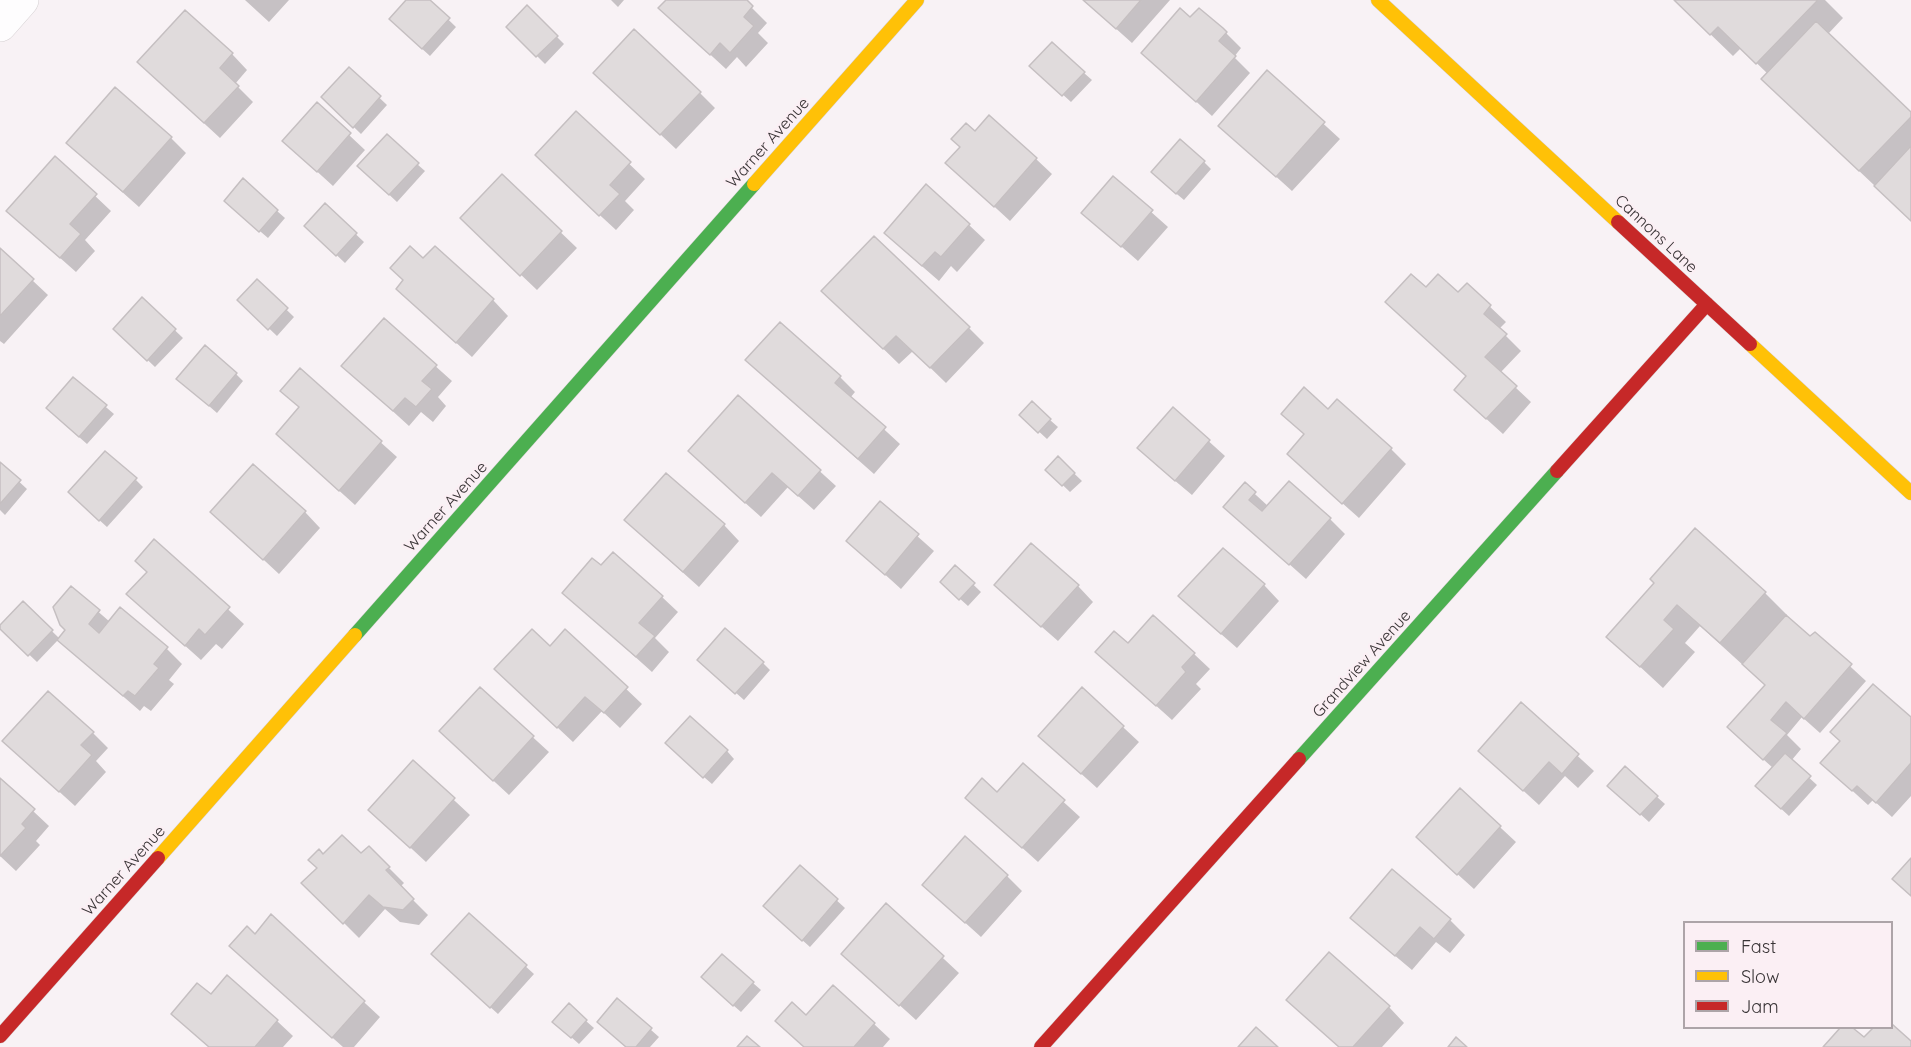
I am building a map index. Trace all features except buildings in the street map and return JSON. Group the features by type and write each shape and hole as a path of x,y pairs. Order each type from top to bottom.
{"street":[{"path":"0,25 22,0"},
{"name":"Warner Avenue","path":"0,1036 917,0"},
{"name":"Cannons Lane","path":"1378,0 1911,493"},
{"name":"Grandview Avenue","path":"1041,1047 1707,304"}],"traffic: fast":[{"path":"355,635 754,184"},
{"path":"1299,759 1557,471"}],"traffic: slow":[{"path":"754,184 917,0"},
{"path":"1378,0 1618,222"},
{"path":"1750,344 1911,493"},
{"path":"158,858 355,635"}],"traffic: jam":[{"path":"1618,222 1750,344"},
{"path":"1557,471 1707,304"},
{"path":"1041,1047 1299,759"},
{"path":"0,1036 158,858"}]}
